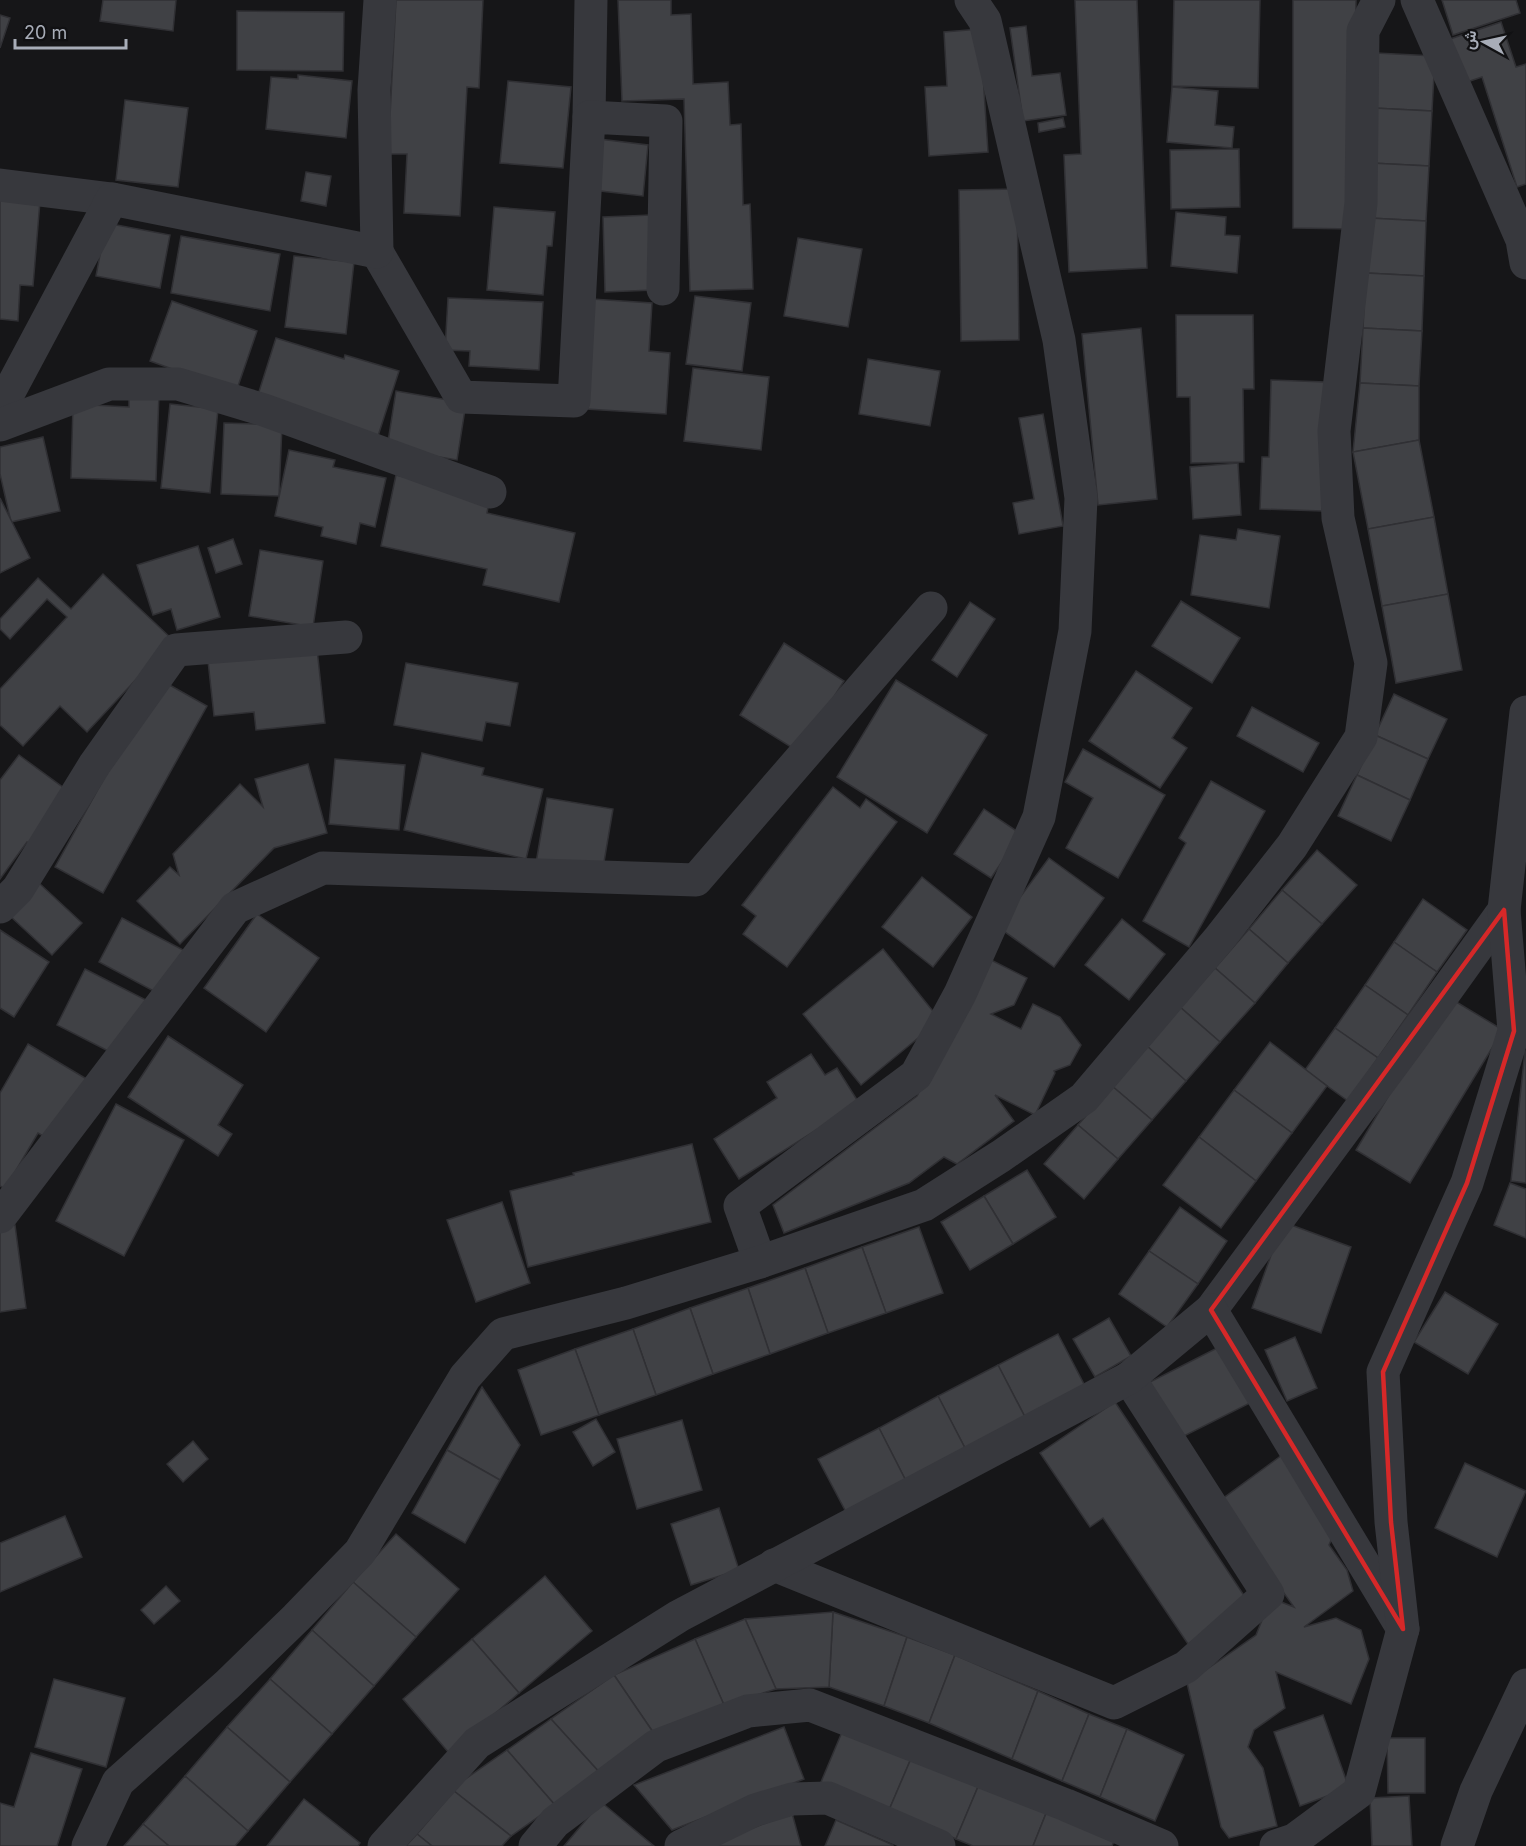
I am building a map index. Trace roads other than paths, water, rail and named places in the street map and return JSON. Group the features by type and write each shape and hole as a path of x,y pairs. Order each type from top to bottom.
{"street":[{"path":"380,0 374,90 377,252 460,398 574,401 589,117 591,0"},
{"path":"760,1262 740,1206 916,1075 960,994 1039,817 1075,631 1081,498 1059,340 985,21 971,0"},
{"path":"88,1846 118,1782 228,1684 360,1552 465,1377 503,1335 626,1303 760,1262 924,1204 1001,1156 1084,1098 1219,939 1292,846 1361,737 1371,663 1338,518 1334,431 1361,203 1363,31 1379,0"},
{"path":"1417,0 1522,240 1526,263"},
{"path":"589,117 666,122 663,289"},
{"path":"0,185 112,198 377,252"},
{"path":"0,409 112,198"},
{"path":"0,425 109,384 177,384 264,410 490,492"},
{"path":"0,1217 235,908 323,868 696,880 931,608"},
{"path":"0,907 18,889 95,764 176,650 346,637"},
{"path":"1276,1846 1294,1840 1359,1792 1403,1629 1391,1522 1383,1372 1467,1183 1514,1031 1504,910 1526,712"},
{"path":"384,1846 477,1743 679,1616 1129,1378 1211,1310 1504,910"},
{"path":"1211,1310 1403,1629"},
{"path":"774,1565 1114,1703 1186,1667 1268,1594 1129,1378"},
{"path":"1457,1846 1476,1791 1526,1685"},
{"path":"535,1846 555,1822 656,1746 748,1711 810,1705 1066,1805 1162,1846"},
{"path":"681,1846 755,1810 792,1799 828,1798 939,1846"}]}
